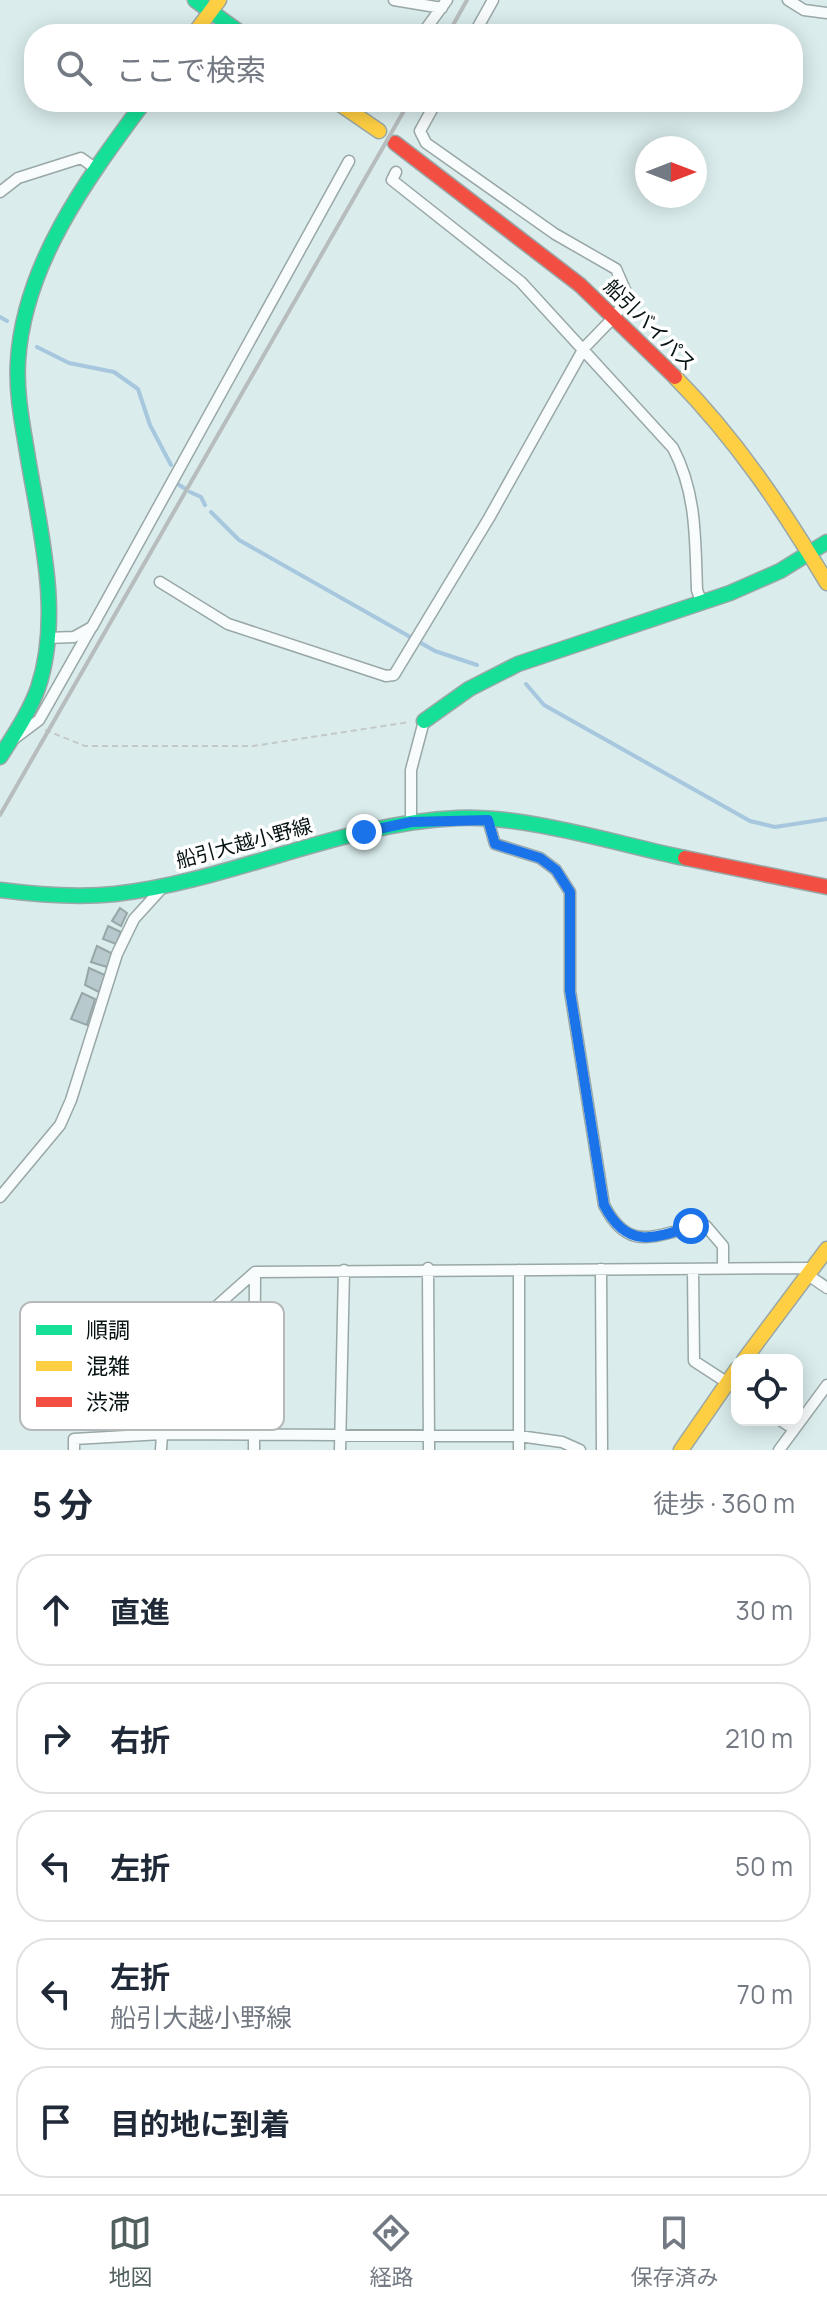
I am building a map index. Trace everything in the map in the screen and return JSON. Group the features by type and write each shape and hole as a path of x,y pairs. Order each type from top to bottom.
{"main road":[{"path":"195,0 215,6 232,24"},
{"path":"202,24 215,6"},
{"path":"0,757 40,678 47,638 47,588 23,426 18,351 41,261 95,168 137,112"},
{"path":"351,112 379,131"},
{"name":"船引バイパス","path":"395,143 497,215 614,317 674,376 746,457 812,554 827,583"},
{"path":"424,721 441,706 502,672 701,601 812,554 827,542"},
{"name":"船引大越小野線","path":"0,890 78,897 165,884 411,822 488,820 542,827 827,887"},
{"path":"749,1354 827,1249"},
{"path":"681,1450 731,1387"}],"street":[{"path":"394,0 444,4"},
{"path":"480,24 493,0"},
{"path":"788,0 804,10 827,13"},
{"path":"429,24 444,4"},
{"path":"160,582 228,624 386,676 394,675 445,595 584,348 624,304 626,292 616,269 563,239 426,143 420,131 430,112"},
{"path":"0,192 18,178 81,158 95,168"},
{"path":"8,736 33,725 92,627 349,161"},
{"path":"396,172 392,180 521,282 673,448 686,472 694,504 697,590 701,601"},
{"path":"47,638 74,637 92,627"},
{"path":"411,822 411,770 424,721"},
{"path":"488,820 495,844 540,858 556,870 570,892 570,991 604,1205 613,1222 631,1234 657,1239 691,1226 706,1226 723,1246 723,1268"},
{"path":"0,1197 60,1125 71,1100 117,954 134,919 165,884"},
{"path":"221,1302 255,1272 428,1268 811,1271 827,1288"},
{"path":"428,1268 429,1450"},
{"path":"601,1269 602,1450"},
{"path":"340,1450 344,1270"},
{"path":"519,1270 519,1450"},
{"path":"693,1270 694,1361 731,1385"},
{"path":"255,1272 255,1302"},
{"path":"779,1450 827,1385"},
{"path":"789,1426 794,1429"},
{"path":"161,1450 163,1430"},
{"path":"254,1430 254,1450"},
{"path":"74,1450 74,1439 162,1434 519,1436 562,1442 580,1450"}],"path":[{"path":"33,725 85,746 253,746 424,721"}],"building":[{"path":"120,908 127,913 121,926 112,921"},
{"path":"108,926 121,932 116,944 103,939"},
{"path":"97,946 113,954 107,967 91,962"},
{"path":"89,968 105,975 99,992 85,985"},
{"path":"82,993 95,999 87,1025 71,1019"}],"waterway":[{"path":"0,317 7,321"},
{"path":"37,347 69,363 114,372 138,389 150,425 171,465"},
{"path":"176,483 184,488"},
{"path":"190,492 201,497 205,505"},
{"path":"211,512 239,540 435,651 477,665"},
{"path":"526,684 544,705 750,821 775,827 827,819"}],"railway":[{"path":"454,24 467,0"},
{"path":"0,815 403,112"}],"traffic: fast":[{"path":"195,0 228,24"},
{"path":"0,757 26,715 38,688 49,630 46,570 19,396 18,361 23,325 32,290 62,223 137,112"},
{"path":"424,721 469,689 518,664 730,593 780,571 827,542"},
{"path":"0,890 43,895 115,894 201,877 371,830 458,818 485,818 542,826 685,858"}],"traffic: slow":[{"path":"201,24 219,0"},
{"path":"351,112 379,131"},
{"path":"675,377 718,425 757,476 827,583"},
{"path":"748,1354 827,1249"},
{"path":"681,1450 731,1378"}],"traffic: jam":[{"path":"395,143 580,285 675,377"},
{"path":"685,858 827,887"}],"route":[{"path":"364,832 411,822 459,818 488,820 495,844 540,858 556,870 570,892 570,991 604,1205 613,1222 639,1237 657,1239 691,1226"}]}
